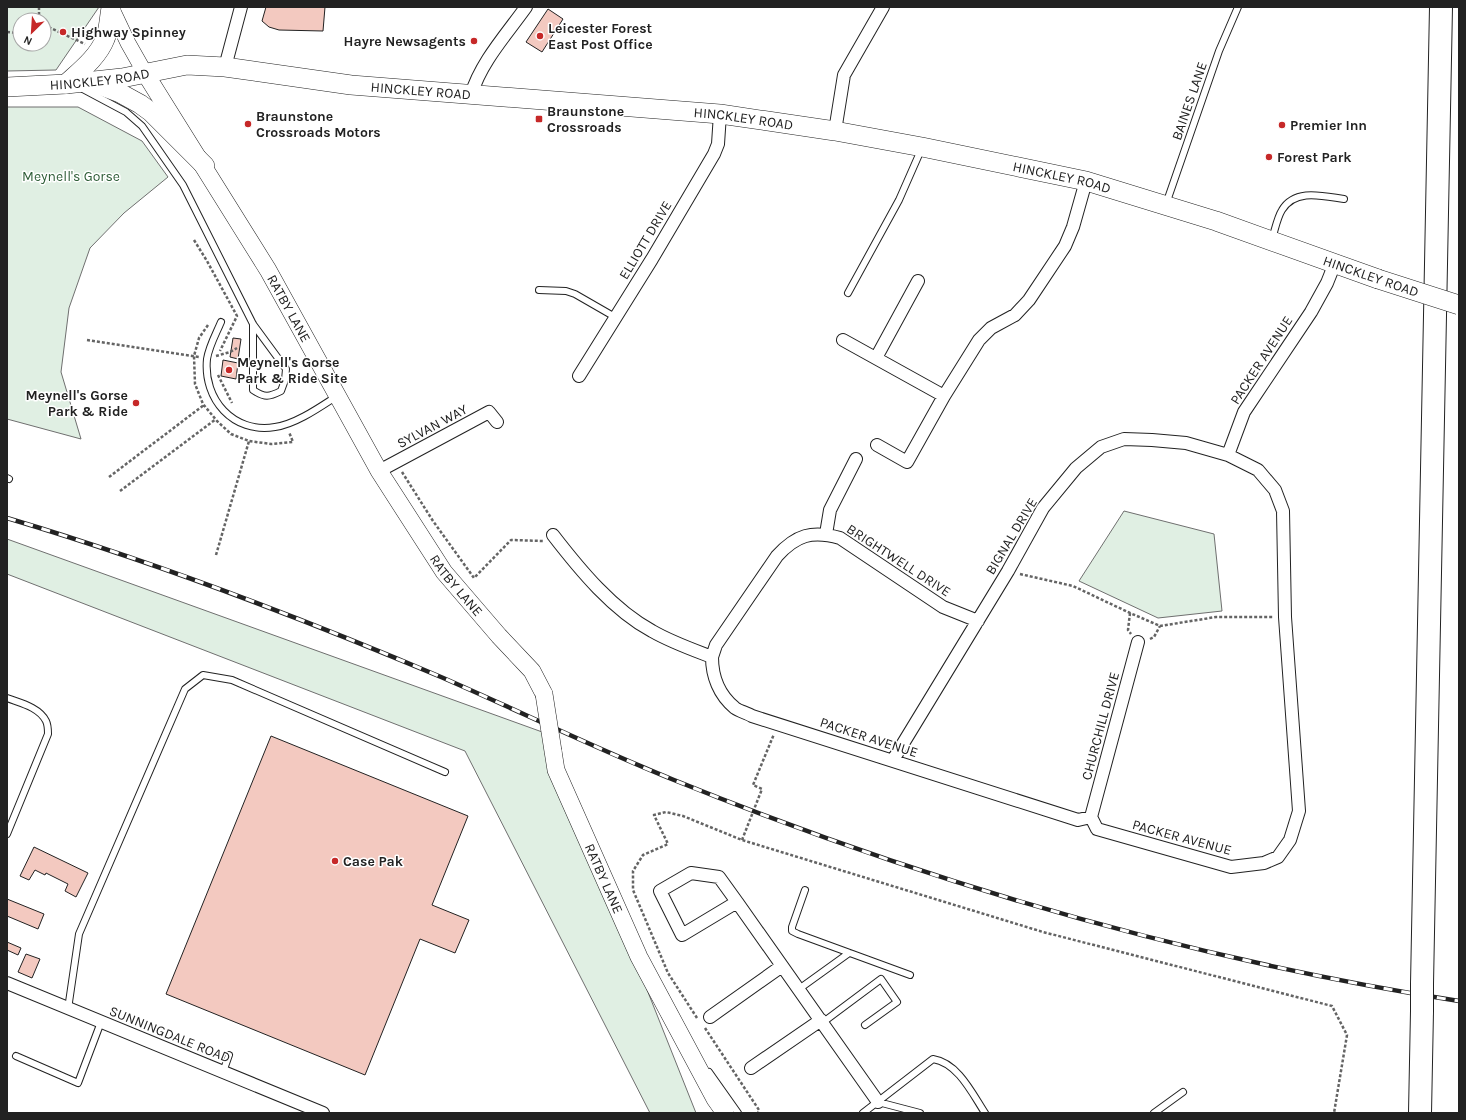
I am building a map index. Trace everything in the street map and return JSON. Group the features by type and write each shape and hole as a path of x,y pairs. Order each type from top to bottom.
{"highway":[{"path":"1420,1113 1441,7"}],"main road":[{"path":"68,83 99,50 105,39 111,8"},
{"name":"HINCKLEY ROAD","path":"7,87 122,78 187,65 225,67 351,85 720,114 835,131 922,147 1086,181 1165,205 1378,279 1459,305"},
{"name":"RATBY LANE","path":"145,73 205,166 268,270 378,471 444,572 498,636 532,671 544,694 556,770 636,950 715,1099 725,1113"},
{"path":"91,81 120,93 151,112 205,166"}],"street":[{"path":"225,67 241,7"},
{"path":"471,95 475,82 482,70 526,7"},
{"path":"835,131 844,75 883,7"},
{"path":"111,8 145,73"},
{"name":"ELLIOTT DRIVE","path":"579,376 652,259 714,154 718,144 720,114"},
{"path":"877,445 907,462 944,396 979,340 991,328 1015,315 1029,300 1070,237 1086,181"},
{"name":"PACKER AVENUE","path":"712,657 712,670 719,690 735,708 752,716 1078,820 1090,817 1098,830 1231,867 1264,863 1278,857 1290,840 1299,811 1285,617 1283,511 1275,490 1258,470 1228,455 1244,412 1311,312 1328,284 1335,263"},
{"path":"876,358 918,281"},
{"path":"843,340 944,396"},
{"name":"SYLVAN WAY","path":"378,471 489,412 497,422"},
{"name":"BIGNAL DRIVE","path":"893,760 1008,571 1043,508 1076,468 1101,447 1124,439 1186,443 1228,455"},
{"name":"BRIGHTWELL DRIVE","path":"826,534 830,510 856,459"},
{"name":"BRIGHTWELL DRIVE","path":"712,657 716,645 776,556 796,539 810,534 826,534 840,538 943,607 978,620"},
{"path":"553,535 578,567 600,590 627,614 651,631 680,645 712,657"},
{"name":"CHURCHILL DRIVE","path":"1090,817 1138,642"},
{"path":"737,902 682,934 660,891 691,873 719,877 737,902 782,966 799,989 878,1102"},
{"path":"703,1020 782,966"},
{"name":"SUNNINGDALE ROAD","path":"7,983 323,1113"},
{"path":"751,1068 822,1022"}],"lane":[{"name":"BAINES LANE","path":"1165,205 1219,51 1238,7"},
{"path":"68,83 121,109 142,126 183,185 253,324 286,369 285,380 281,391 270,397 260,395 253,390 253,324"},
{"path":"848,293 899,200 922,147"},
{"path":"1271,241 1281,211 1288,201 1309,194 1344,199"},
{"path":"539,290 566,291 575,294 616,317"},
{"path":"221,322 210,346 206,372 208,382 219,406 227,414 240,422 256,427 272,428 286,424 310,413 337,396"},
{"path":"68,1009 79,934 184,689 203,675 232,680 445,772"},
{"path":"7,698 28,706 40,714 47,722 48,734 7,834"},
{"path":"805,890 792,927 792,931 910,975"},
{"path":"799,989 849,953"},
{"path":"822,1022 881,979 897,1002 865,1025"},
{"path":"673,1020 703,1063"},
{"path":"16,1056 78,1083 101,1022"},
{"path":"223,1072 230,1056"},
{"path":"863,1113 933,1059 940,1060 951,1067 969,1089 984,1113"},
{"path":"707,1069 738,1113"},
{"path":"1154,1113 1183,1092"},
{"path":"878,1102 920,1113"}],"path":[{"path":"52,29 99,50"},
{"path":"194,240 207,261 236,316 219,355 218,361"},
{"path":"87,340 207,358"},
{"path":"230,352 237,348"},
{"path":"217,374 232,404 236,407"},
{"path":"108,477 204,405"},
{"path":"120,491 216,420"},
{"path":"216,555 249,441"},
{"path":"396,462 433,521 474,578 511,540 548,541 553,535"},
{"path":"1008,571 1073,586 1160,626 1216,617 1285,617"},
{"path":"1130,613 1128,630 1138,642 1154,637 1160,626"},
{"path":"742,840 762,789 753,785 779,724"},
{"path":"758,1113 760,1110 703,1020 668,973 633,890 633,871 642,856 668,844 654,815 666,812 683,816 742,840 1043,932 1332,1006 1347,1035 1334,1113"}],"green space":[{"name":"Highway Spinney","path":"7,7 99,7 56,70 7,71"},
{"name":"Meynell's Gorse","path":"7,107 78,107 142,141 168,177 124,213 90,248 69,308 61,372 81,439 7,419"},
{"path":"1124,511 1214,534 1222,611 1158,618 1079,581"},
{"path":"7,539 545,733 696,1113 650,1113 465,751 7,574"}],"building":[{"path":"266,7 325,7 323,31 279,30 269,27 262,21"},
{"path":"548,9 563,19 542,52 526,42"},
{"path":"233,338 241,339 238,359 230,357"},
{"name":"Meynell's Gorse Park & Ride Site","path":"223,360 238,363 236,379 221,376"},
{"name":"Case Pak","path":"271,736 468,816 432,905 469,920 455,953 420,939 365,1075 166,994"},
{"path":"34,847 88,873 76,897 65,891 68,884 46,873 45,875 35,870 29,880 20,876"},
{"path":"7,899 44,914 38,929 7,916"},
{"path":"7,942 21,948 18,955 7,950"},
{"path":"26,954 40,959 32,978 18,972"}],"railway":[{"path":"7,518 172,572 334,633 441,677 674,780 865,852 962,884 1159,940 1358,984 1459,1001"}],"place":[{"name":"Highway Spinney","path":"63,32"},
{"name":"Leicester Forest East Post Office","path":"540,36"},
{"name":"Hayre Newsagents","path":"474,41"},
{"name":"Braunstone Crossroads","path":"539,119"},
{"name":"Braunstone Crossroads Motors","path":"248,124"},
{"name":"Premier Inn","path":"1282,125"},
{"name":"Forest Park","path":"1269,157"},
{"name":"Meynell's Gorse Park & Ride Site","path":"229,370"},
{"name":"Meynell's Gorse Park & Ride","path":"136,403"},
{"name":"Case Pak","path":"335,861"}]}
